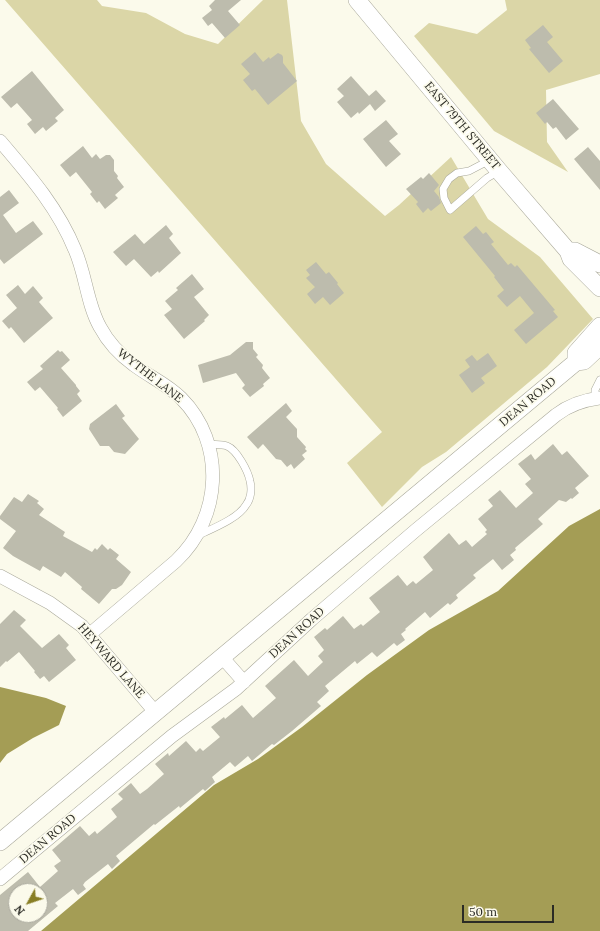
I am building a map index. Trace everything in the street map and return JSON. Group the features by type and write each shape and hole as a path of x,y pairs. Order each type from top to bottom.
{"street":[{"name":"EAST 79TH STREET","path":"357,0 495,166 568,250 571,259 600,288"},
{"name":"WYTHE LANE","path":"0,141 43,192 68,233 84,272 94,312 100,328 127,360 165,384 182,399 199,421 208,444 213,469 212,491 206,516 197,536 176,561 90,634"},
{"name":"EAST 79TH STREET","path":"568,250 600,264"},
{"name":"DEAN ROAD","path":"576,362 576,353 600,326"},
{"name":"DEAN ROAD","path":"0,842 576,362 584,361 600,346"},
{"name":"DEAN ROAD","path":"0,879 172,736 225,698 312,619 501,459 560,412 574,405 598,398"},
{"name":"HEYWARD LANE","path":"0,576 56,607 82,626 156,713"},
{"path":"222,657 244,682"}],"lane":[{"path":"495,166 487,178 450,210 444,198 443,189 449,179 458,173 495,166"},
{"path":"598,398 595,390 600,380"},
{"path":"197,536 220,525 237,514 246,506 251,492 247,471 233,450 227,446 208,444"}],"shaded area":[{"path":"5,0 97,0 102,6 146,13 185,34 218,44 263,0 287,0 301,121 326,164 385,216 451,157 488,219 540,257 593,319 547,367 446,452 422,467 382,507 347,463 382,432"},
{"path":"505,0 600,0 600,74 546,90 547,142 568,172 494,131 414,36 429,23 477,34 507,10"},
{"path":"600,509 600,931 41,931 214,785 258,759 302,727 367,675 429,630 498,591 569,526"},
{"path":"0,687 46,698 66,706 59,725 33,738 7,754 0,763"}],"building":[{"path":"215,0 241,0 228,11 240,25 225,38 212,23 208,26 202,18 212,10 209,6"},
{"path":"543,25 553,37 547,42 563,61 549,73 529,49 531,48 525,40"},
{"path":"255,52 263,62 269,57 270,59 278,53 282,55 283,63 297,81 268,105 255,89 252,91 243,80 250,74 241,64"},
{"path":"32,71 64,110 55,118 58,121 46,131 43,127 35,134 27,124 32,120 17,103 11,108 1,97"},
{"path":"351,76 369,96 376,90 386,101 375,111 370,104 359,114 358,112 351,118 337,102 344,96 337,89"},
{"path":"553,99 579,129 566,140 556,127 553,129 547,122 545,124 536,113"},
{"path":"386,120 398,134 389,141 401,154 386,167 363,139"},
{"path":"83,146 92,158 96,154 100,159 106,155 110,155 114,160 114,171 118,176 117,178 124,187 115,195 118,198 105,209 99,201 97,203 90,194 92,192 76,172 70,177 60,165"},
{"path":"588,147 600,161 600,190 574,159"},
{"path":"429,173 439,185 434,191 439,197 441,203 431,211 428,208 423,213 416,204 418,202 406,189 421,177 423,179"},
{"path":"9,190 19,203 3,215 16,233 33,221 43,234 4,264 0,259 0,197"},
{"path":"166,225 173,234 169,238 181,253 159,273 158,271 151,277 134,259 126,266 113,252 135,234 144,244"},
{"path":"476,226 483,234 486,232 494,242 491,244 508,265 511,263 515,267 517,265 555,310 553,311 558,317 526,344 514,330 534,313 520,296 507,307 497,296 504,290 494,277 495,276 463,237"},
{"path":"316,262 326,274 329,272 344,293 330,305 323,297 315,304 307,294 315,287 306,278 310,275 306,270"},
{"path":"192,274 204,289 194,297 209,315 204,320 205,321 184,339 164,315 172,309 165,301 178,290 176,288"},
{"path":"18,285 25,294 33,286 43,298 39,302 53,318 24,343 11,327 9,329 2,321 17,308 6,295"},
{"path":"246,342 253,342 253,349 258,355 256,357 263,365 262,368 270,378 263,384 264,386 250,397 242,388 245,385 236,373 203,383 198,365 230,355"},
{"path":"58,350 60,352 62,351 70,360 61,368 80,391 77,394 82,401 63,417 57,409 58,408 40,387 35,391 27,382 43,369 40,366"},
{"path":"488,353 497,366 481,378 485,383 472,393 459,375 470,367 465,360 472,355 477,361"},
{"path":"286,403 292,411 286,417 297,429 297,437 306,447 305,449 307,451 302,455 305,459 294,469 291,464 287,467 281,460 276,459 263,444 258,449 247,437"},
{"path":"116,404 125,416 122,418 139,439 125,454 114,452 109,446 100,446 89,429 90,424"},
{"path":"553,444 562,455 567,451 589,476 575,488 579,493 572,499 571,498 566,502 559,500 538,519 543,524 515,548 516,550 510,555 514,560 502,570 493,559 473,575 476,578 456,595 458,598 450,605 448,603 430,618 425,612 405,629 406,630 401,634 405,640 397,646 394,643 377,657 372,652 357,664 355,661 325,686 329,691 317,702 321,706 292,731 274,745 272,744 252,761 248,756 235,767 230,762 212,777 215,782 205,791 203,789 180,808 179,806 155,825 154,824 116,856 120,861 112,869 108,864 85,882 83,885 86,889 78,895 73,889 55,903 58,906 48,914 48,883 44,883 58,871 54,866 61,861 52,850 80,826 89,836 95,831 97,834 117,817 111,809 123,799 118,794 131,783 140,794 147,789 164,774 155,764 168,753 169,756 186,741 196,752 200,748 203,751 220,737 211,727 224,717 225,719 242,705 253,718 276,698 265,686 294,660 308,676 323,662 318,656 324,650 314,637 325,628 327,630 343,616 354,629 361,624 363,626 380,612 369,598 398,575 407,586 413,581 416,584 433,570 423,557 449,533 459,545 466,540 472,547 487,534 485,532 487,530 478,519 493,506 488,500 500,490 516,508 533,493 525,484 531,479 518,464 531,454 535,460"},
{"path":"28,494 39,501 37,503 44,509 39,515 65,532 63,536 92,552 95,548 97,550 102,544 108,550 110,548 119,555 116,559 131,572 122,585 116,589 112,589 99,604 81,589 82,587 65,572 61,577 43,566 40,571 13,556 3,548 16,531 0,519 0,516 14,497 22,502"},
{"path":"14,610 26,620 20,626 42,648 59,634 69,645 66,648 76,660 49,682 44,676 40,679 19,652 0,667 0,624"},
{"path":"28,872 37,883 15,883"},
{"path":"8,888 8,923 38,923 28,931 0,931 0,895"}]}
